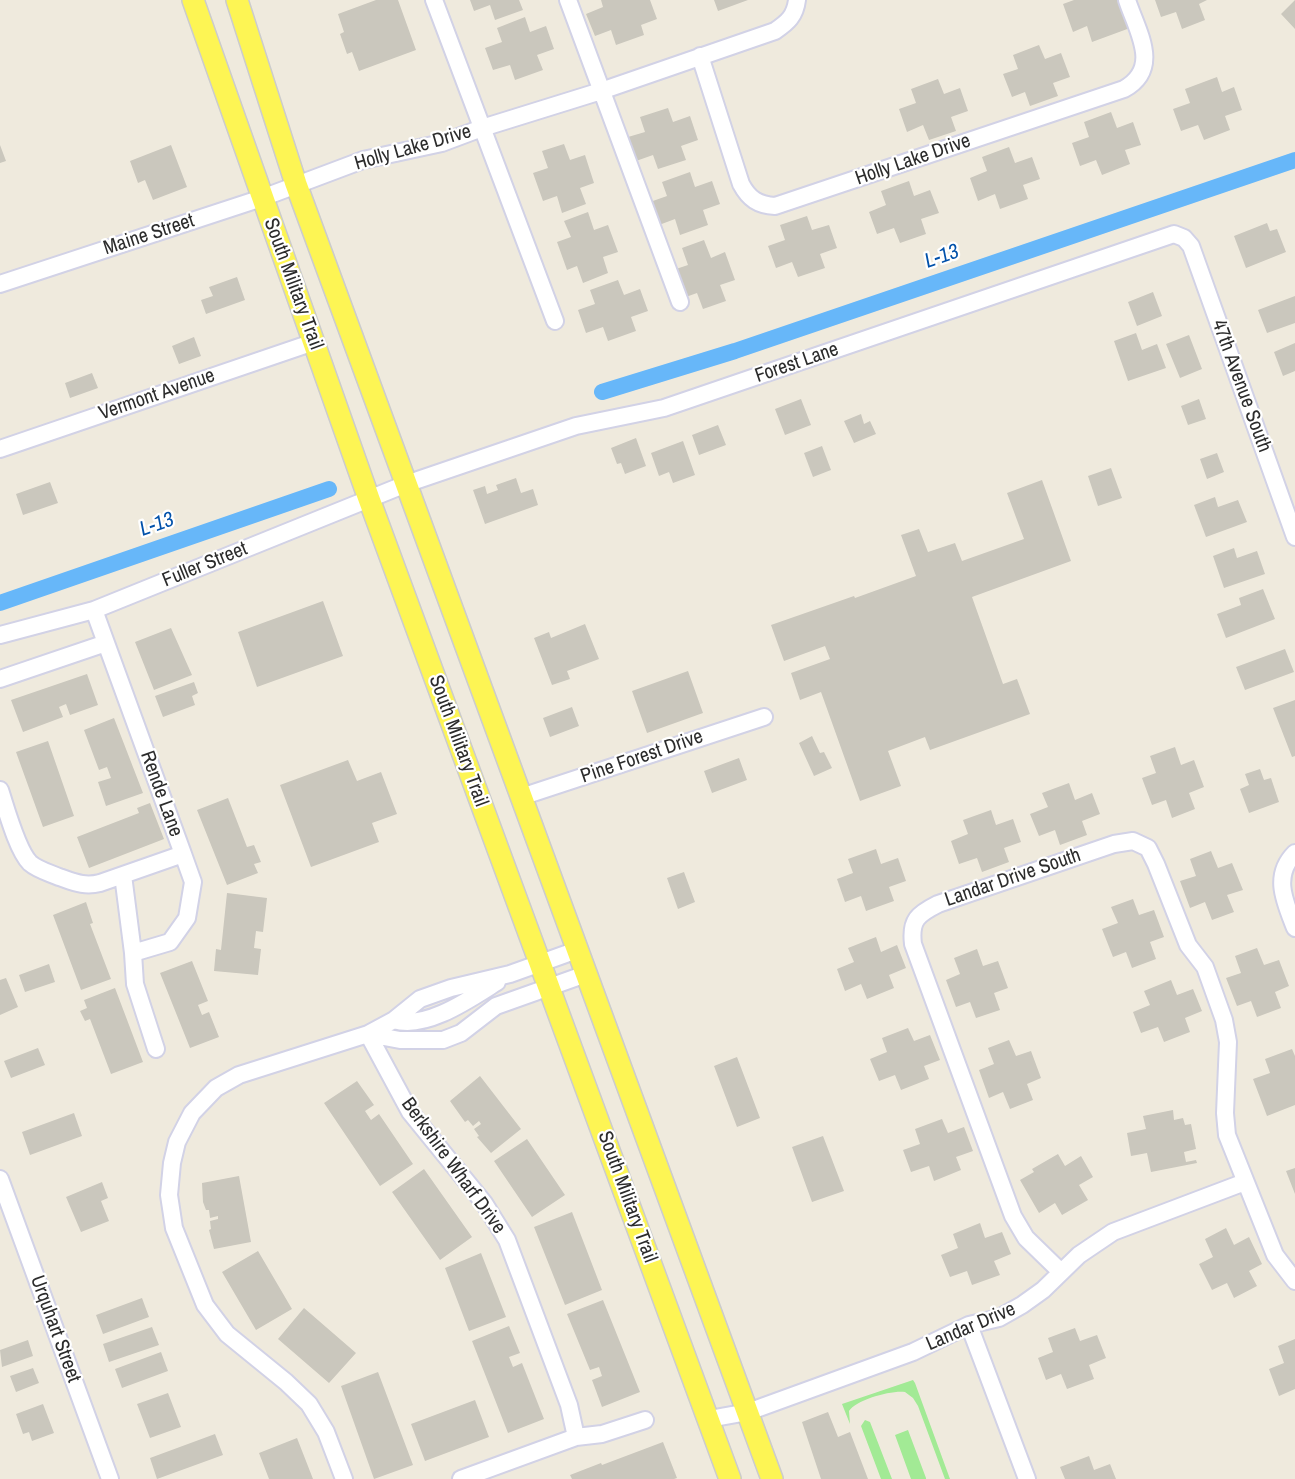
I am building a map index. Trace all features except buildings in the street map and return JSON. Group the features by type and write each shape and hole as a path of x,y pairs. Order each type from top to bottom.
{"main road":[{"name":"South Military Trail","path":"193,0 369,499 730,1479"},
{"name":"South Military Trail","path":"237,0 296,184 772,1479"}],"street":[{"path":"434,0 555,321"},
{"path":"568,0 680,302"},
{"name":"Holly Lake Drive","path":"296,184 363,160 442,143 775,31 789,22 795,13 797,0"},
{"name":"Holly Lake Drive","path":"700,56 741,184 746,194 754,201 775,206 1133,84 1141,76 1145,66 1145,55 1127,0"},
{"name":"Maine Street","path":"0,284 262,198 296,184"},
{"name":"Forest Lane","path":"406,484 576,426 664,408 1174,234 1185,238"},
{"name":"47th Avenue South","path":"1185,238 1191,246 1295,537"},
{"name":"Vermont Avenue","path":"0,449 314,342"},
{"name":"Fuller Street","path":"0,635 94,610 406,484"},
{"name":"Rende Lane","path":"0,790 19,843 30,863 39,869 78,884 89,886 183,854 94,610"},
{"path":"0,679 106,643"},
{"name":"Pine Forest Drive","path":"521,797 764,717"},
{"name":"Landar Drive South","path":"1062,1272 1018,1228 913,944 914,922 921,912 938,904 1114,844 1133,841 1148,848 1185,938 1205,967 1224,1020 1228,1042 1225,1124 1234,1157 1245,1182"},
{"path":"1295,853 1283,870 1281,881 1283,896 1295,928"},
{"path":"134,953 170,942 188,918 193,882 183,854"},
{"path":"123,875 125,904 134,953 135,984 156,1048"},
{"path":"344,1479 326,1432 309,1404 286,1382 226,1334 206,1305 174,1228 169,1195 172,1163 177,1142 192,1113 216,1088 239,1075 368,1034 394,1020 420,999 451,988 510,974 577,950"},
{"path":"394,1020 405,1024 437,1016 465,1002 510,974"},
{"path":"368,1034 399,1040 443,1040 461,1033 496,1006 586,974"},
{"path":"418,1040 420,1020"},
{"name":"Berkshire Wharf Drive","path":"368,1034 410,1113 484,1203 507,1240 569,1405 576,1437"},
{"name":"Urquhart Street","path":"0,1179 110,1479"},
{"path":"1245,1182 1275,1255 1295,1281"},
{"name":"Landar Drive","path":"709,1419 748,1412 913,1352 969,1325 999,1318 1043,1290 1079,1255 1113,1232 1245,1182"},
{"path":"969,1325 1027,1479"},
{"path":"461,1479 576,1437 602,1434 645,1420"}],"green space":[{"path":"913,1380 950,1479 945,1479 918,1406 905,1392 883,1394 859,1403 849,1411 850,1424 842,1404"},
{"path":"865,1420 870,1422 892,1479 881,1479 861,1426"},
{"path":"908,1430 926,1479 911,1479 895,1435"}],"waterway":[{"name":"L-13","path":"602,392 735,351 1295,160"},
{"name":"L-13","path":"0,603 329,489"}]}
